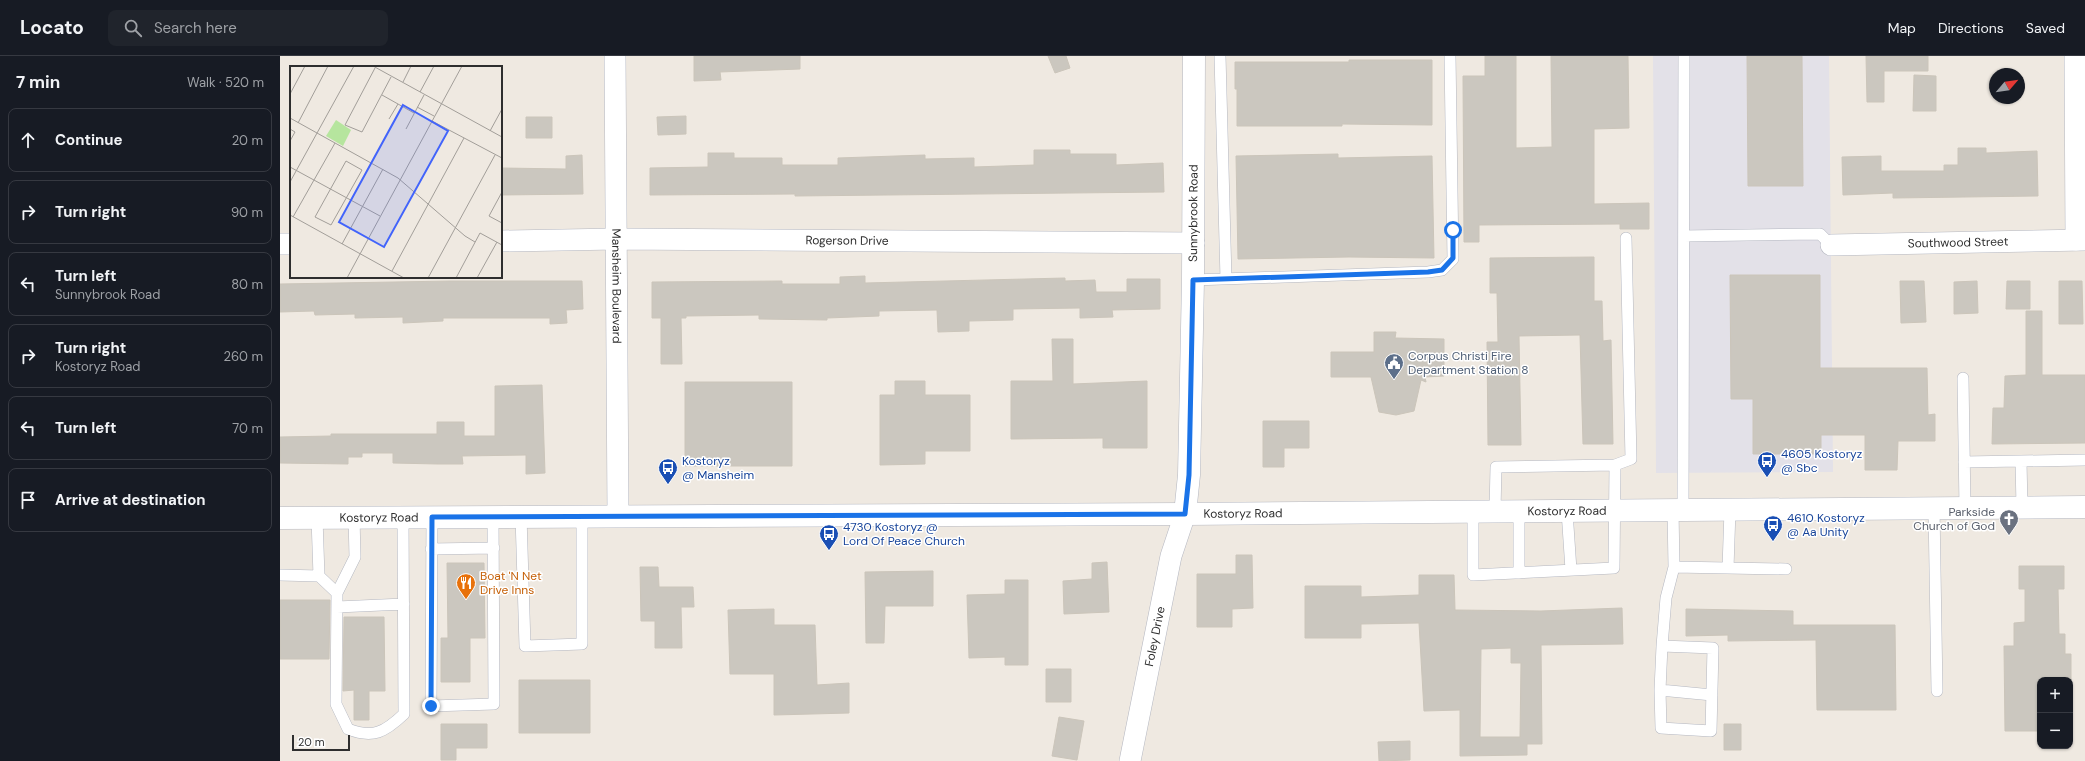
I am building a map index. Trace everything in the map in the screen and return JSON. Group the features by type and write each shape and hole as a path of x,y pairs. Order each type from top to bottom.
{"main road":[{"name":"Sunnybrook Road","path":"1185,514 1189,475 1194,243 1194,56"},
{"name":"Kostoryz Road","path":"280,518 582,515 1185,514 2085,507"}],"street":[{"name":"Mansheim Boulevard","path":"615,56 618,515"},
{"path":"2075,56 2081,240"},
{"name":"Rogerson Drive","path":"502,241 616,239 1194,243"},
{"name":"Southwood Street","path":"1831,245 2081,240"},
{"name":"Foley Drive","path":"1130,761 1171,556 1185,514"}],"lane":[{"path":"1220,56 1226,279"},
{"path":"1193,280 1315,277 1428,272 1442,270 1453,258 1450,56"},
{"path":"1662,646 1713,648 1711,732 1661,728 1660,690 1662,646 1666,598 1674,567 1678,510 1684,236 1684,56"},
{"path":"1684,236 1820,234 1831,245"},
{"path":"1495,511 1496,467 1616,465 1631,459 1626,238"},
{"path":"1963,378 1965,508"},
{"path":"1964,462 2085,460"},
{"path":"2021,461 2022,507"},
{"path":"1473,512 1473,575 1614,568 1616,465"},
{"path":"1934,508 1937,691"},
{"path":"1728,568 1730,510"},
{"path":"1518,511 1519,573"},
{"path":"1567,511 1571,570"},
{"path":"521,516 525,646 582,644 582,515"},
{"path":"432,517 431,706 494,704 494,516"},
{"path":"354,517 355,557 337,594 336,704 348,729 360,734 374,734 389,728 404,714 403,517"},
{"path":"317,518 319,576 337,594"},
{"path":"431,548 494,548"},
{"path":"1674,567 1786,569"},
{"path":"280,575 319,576"},
{"path":"337,607 404,604"},
{"path":"1660,690 1712,695"}],"shaded area":[{"path":"1653,56 1829,56 1833,472 1656,473"}],"building":[{"path":"694,56 800,56 800,69 720,72 721,80 694,81"},
{"path":"1048,56 1066,56 1070,68 1055,73"},
{"path":"1485,56 1516,56 1516,148 1552,147 1551,56 1628,56 1629,128 1594,129 1594,204 1649,203 1649,229 1620,229 1620,224 1479,225 1479,242 1464,242 1463,76 1485,76"},
{"path":"1747,56 1802,56 1803,186 1748,186"},
{"path":"1866,56 1928,56 1928,71 1884,71 1884,102 1867,102"},
{"path":"1349,60 1432,60 1432,125 1342,124 1342,126 1237,126 1235,62 1349,62"},
{"path":"1914,75 1936,76 1936,111 1913,111"},
{"path":"686,116 686,134 658,135 657,117"},
{"path":"526,117 552,117 552,138 526,138"},
{"path":"1958,148 1986,148 1986,153 2037,151 2038,196 1893,198 1893,193 1843,195 1842,157 1881,156 1881,171 1944,171 1944,165 1958,165"},
{"path":"1034,150 1070,150 1070,154 1116,154 1116,165 1163,163 1164,192 795,196 795,194 650,195 650,168 708,167 708,153 734,153 734,158 782,158 782,165 838,165 838,158 925,155 925,159 974,158 974,167 1034,165"},
{"path":"1338,154 1338,158 1432,156 1434,258 1349,257 1238,259 1236,156"},
{"path":"582,155 583,194 502,195 502,168 566,169 566,156"},
{"path":"1594,257 1594,301 1602,301 1603,341 1611,340 1613,444 1583,444 1580,335 1519,336 1521,445 1488,445 1487,342 1498,342 1497,293 1490,293 1490,258"},
{"path":"1730,275 1820,275 1820,368 1927,368 1928,415 1935,414 1935,441 1898,441 1897,470 1865,470 1865,435 1821,435 1821,454 1753,454 1753,399 1731,399"},
{"path":"865,276 865,283 1065,278 1065,281 1095,280 1096,292 1127,292 1127,279 1160,279 1160,309 1112,310 1113,317 1080,318 1080,308 1013,309 1013,320 969,321 969,331 938,332 937,310 879,311 879,316 827,318 827,320 759,319 759,315 686,316 686,318 681,318 682,364 661,364 661,318 652,318 652,282 782,281 782,284 840,284 840,277"},
{"path":"450,281 582,281 583,309 566,310 567,323 550,324 550,318 443,318 443,321 403,323 403,317 355,318 355,314 315,315 314,311 280,312 280,284"},
{"path":"1900,281 1924,281 1926,322 1901,323"},
{"path":"1977,281 1978,313 1954,314 1954,282"},
{"path":"2007,281 2030,281 2030,309 2006,309"},
{"path":"2059,281 2082,281 2083,324 2059,324"},
{"path":"2026,311 2042,311 2042,375 2085,375 2085,443 1992,444 1993,408 2004,408 2005,376 2026,375"},
{"path":"1374,332 1396,332 1395,338 1444,339 1444,376 1425,377 1426,382 1421,380 1414,411 1396,415 1379,412 1371,377 1331,377 1331,352 1374,352"},
{"path":"1052,339 1073,339 1073,384 1147,381 1147,448 1103,448 1103,438 1011,439 1011,381 1053,381"},
{"path":"895,381 925,381 925,395 970,395 970,451 925,451 925,464 880,465 880,395 895,395"},
{"path":"685,382 792,382 792,466 685,466"},
{"path":"542,385 545,473 526,474 526,455 462,456 463,464 438,464 393,463 393,453 362,453 362,457 348,457 348,464 280,463 280,437 331,436 331,434 437,434 437,422 464,422 464,436 495,436 495,386"},
{"path":"1263,421 1309,421 1309,448 1284,448 1284,467 1263,467"},
{"path":"1236,555 1252,555 1253,608 1232,609 1232,627 1197,627 1197,574 1236,574"},
{"path":"1107,562 1109,612 1064,614 1063,581 1092,579 1092,563"},
{"name":"Boat 'N Net Drive Inns","path":"447,563 484,563 485,638 470,638 470,682 441,682 441,638 448,638"},
{"path":"2019,566 2064,566 2064,589 2058,589 2059,634 2065,634 2065,654 2071,654 2071,677 2037,677 2037,731 2005,731 2004,646 2014,646 2014,623 2025,622 2025,589 2019,589"},
{"path":"640,567 658,567 659,587 693,587 694,607 681,607 682,648 655,648 655,621 641,621"},
{"path":"933,571 933,606 885,606 884,643 866,643 865,572"},
{"path":"1419,575 1454,575 1455,610 1541,611 1622,608 1623,644 1541,645 1542,744 1527,744 1527,755 1460,756 1460,710 1424,711 1419,623 1361,624 1361,638 1305,638 1305,586 1361,586 1361,597 1419,595","holes":["1511,648 1511,663 1521,663 1520,737 1480,737 1481,649"]},
{"path":"1005,580 1028,580 1028,665 1005,665 1005,657 969,658 967,595 1005,594"},
{"path":"280,600 330,600 329,659 280,659"},
{"path":"774,609 774,625 815,625 817,685 849,683 849,713 774,715 774,674 730,674 728,610"},
{"path":"1686,609 1793,611 1793,625 1895,625 1896,710 1817,710 1816,640 1728,641 1728,635 1686,636"},
{"path":"344,617 384,617 385,691 369,691 369,720 354,720 354,690 343,691"},
{"path":"1046,669 1071,669 1071,702 1046,702"},
{"path":"519,680 590,680 590,733 519,733"},
{"path":"1059,717 1084,721 1077,760 1052,756"},
{"path":"441,724 487,724 487,748 456,748 456,760 441,760"},
{"path":"1724,724 1741,724 1741,750 1724,750"},
{"path":"1410,741 1410,760 1379,761 1378,742"}],"place":[{"name":"Corpus Christi Fire Department Station 8","path":"1394,380"},
{"name":"4605 Kostoryz @ Sbc","path":"1767,478"},
{"name":"Kostoryz @ Mansheim","path":"668,485"},
{"name":"Parkside Church of God","path":"2009,536"},
{"name":"4610 Kostoryz @ Aa Unity","path":"1773,542"},
{"name":"4730 Kostoryz @ Lord Of Peace Church","path":"829,551"},
{"name":"Boat 'N Net Drive Inns","path":"466,600"}],"route":[{"path":"431,706 432,517 582,515 1185,514 1189,475 1193,280 1300,278 1428,272 1442,270 1453,258 1453,230"}]}
